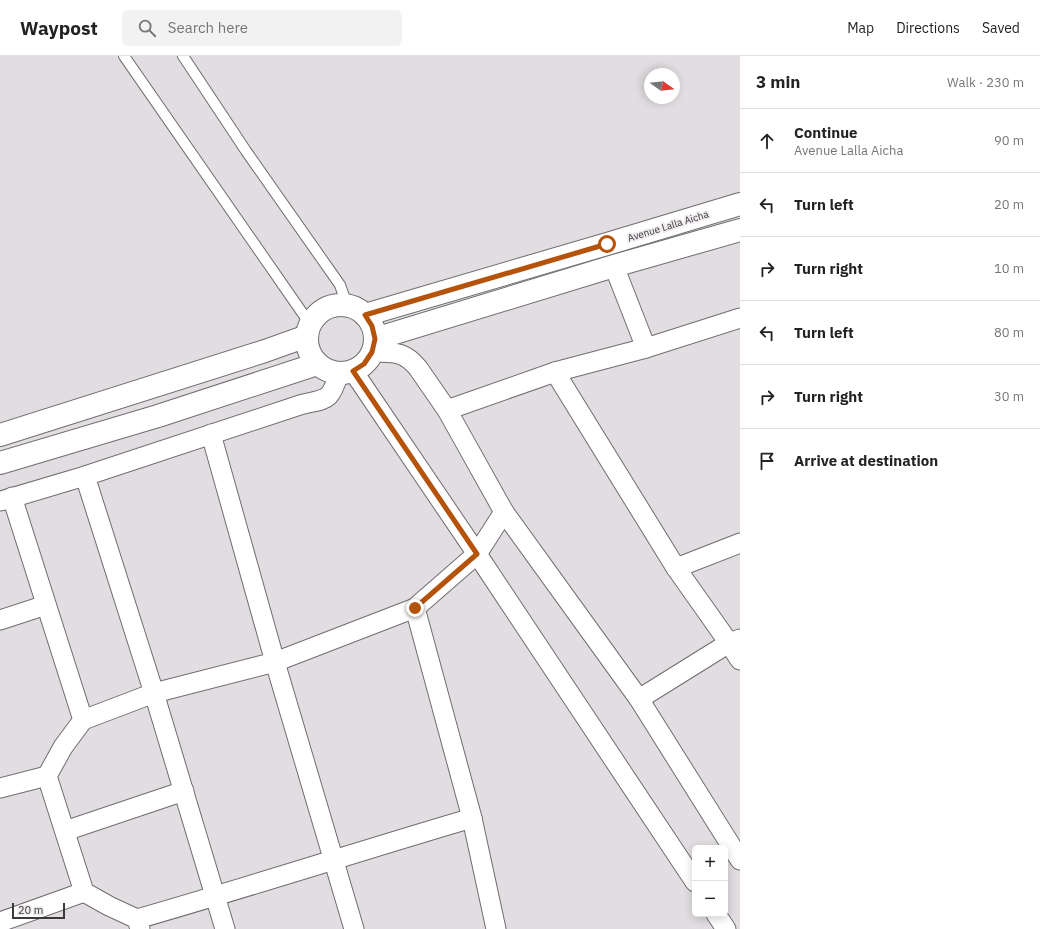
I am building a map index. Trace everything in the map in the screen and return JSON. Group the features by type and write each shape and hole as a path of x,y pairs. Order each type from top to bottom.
{"main road":[{"name":"Avenue Lalla Aicha","path":"356,310 607,244 740,204"},
{"path":"373,346 614,266 740,230"},
{"path":"0,435 265,351 308,330 320,312 332,306 356,310 372,326 373,346 364,364 346,372 327,370 317,364 309,351 308,330"},
{"path":"0,463 158,416 317,364"}],"street":[{"path":"614,266 646,348"},
{"path":"447,410 554,372 646,348 740,318"},
{"path":"373,346 401,353 413,362 447,410 504,512 639,700 740,860"},
{"path":"83,720 46,605 6,499 85,476 300,404 327,398 346,372 477,554 694,881"},
{"path":"554,372 676,568 735,641 740,660"},
{"path":"211,434 275,662 354,929"},
{"path":"85,476 154,692 225,929"},
{"path":"0,788 47,776 63,747 83,720 154,692 275,662 415,608 477,554 504,512"},
{"path":"676,568 740,543"},
{"path":"0,620 46,605"},
{"path":"415,608 472,818 496,929"},
{"path":"639,700 735,641"},
{"path":"47,776 84,892 139,924 216,896 472,818"},
{"path":"65,831 184,791"},
{"path":"0,922 84,892"},
{"path":"718,917 726,929"}],"lane":[{"path":"124,56 308,330"},
{"path":"183,56 251,158 356,310"}],"route":[{"path":"415,608 477,554 353,371 364,364 372,352 375,339 372,326 365,315 607,244"}]}
